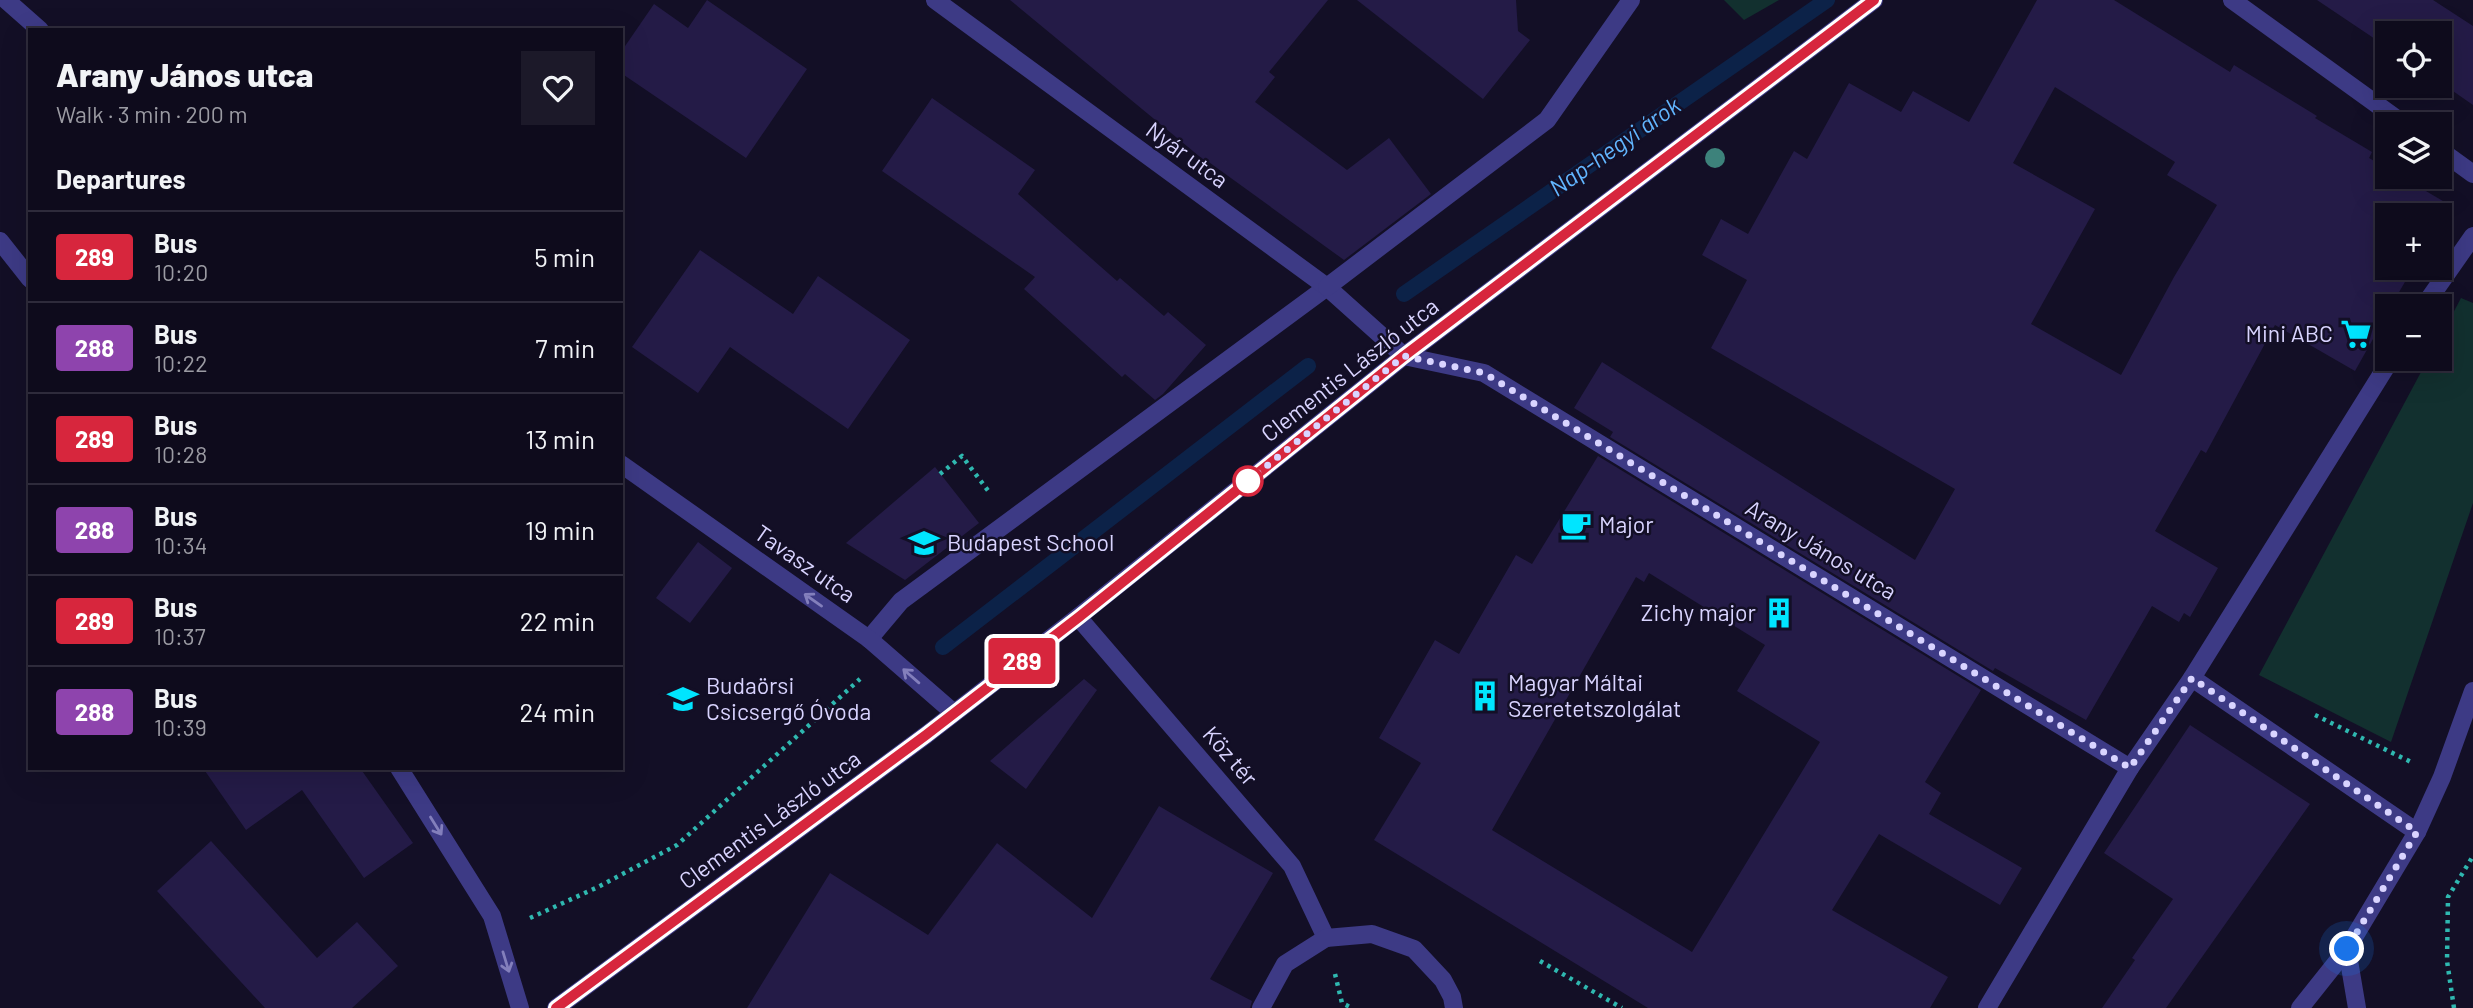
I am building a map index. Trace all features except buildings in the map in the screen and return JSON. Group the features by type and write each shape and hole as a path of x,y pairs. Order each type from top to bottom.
{"street":[{"path":"6,0 38,28"},
{"name":"Nyár utca","path":"935,0 1326,287 1404,356"},
{"path":"869,639 901,601 1547,120 1630,0"},
{"name":"Clementis László utca","path":"556,1008 954,713 1079,617 1404,356 1874,0"},
{"path":"2232,0 2387,112"},
{"path":"2452,159 2473,174"},
{"path":"2432,294 2473,236"},
{"path":"0,242 28,277"},
{"name":"Arany János utca","path":"1404,356 1484,373 2130,768"},
{"path":"1987,1008 2130,768 2192,678 2383,371"},
{"name":"Tavasz utca","path":"623,465 869,639 954,713"},
{"name":"Köz tér","path":"1079,617 1292,866 1325,938"},
{"path":"2192,678 2417,832"},
{"path":"2300,1008 2347,949 2417,832 2442,777 2473,691"},
{"path":"400,770 492,916 520,1008"},
{"path":"1261,1008 1285,964 1325,938 1372,934 1414,949 1443,980 1452,997 1454,1008"},
{"path":"2347,949 2357,1008"}],"path":[{"path":"940,474 962,456 1010,521"},
{"path":"492,916 521,922 598,887 677,845 876,664 869,639"},
{"path":"2454,1008 2447,961 2448,897 2473,856"},
{"path":"1539,961 1622,1008"}],"green space":[{"path":"1724,0 1779,0 1744,20"},
{"path":"2461,298 2473,303 2473,503 2391,742 2259,675 2422,371 2452,371 2452,315"}],"waterway":[{"name":"Nap-hegyi árok","path":"1404,294 1827,0"},
{"name":"Nap-hegyi árok","path":"943,647 1308,366"}],"bus line":[{"name":"289","path":"556,1008 926,735 1079,617 1404,356 1874,0"}],"place":[{"name":"Mini ABC","path":"2356,334"},
{"name":"Major","path":"1576,525"},
{"name":"Budapest School","path":"924,543"},
{"name":"Zichy major","path":"1779,613"},
{"name":"Magyar Máltai Szeretetszolgálat","path":"1485,696"},
{"name":"Budaörsi Csicsergő Óvoda","path":"683,699"}],"route":[{"path":"1248,481 1404,356 1484,373 2130,768 2192,678 2417,832 2347,949"}]}
